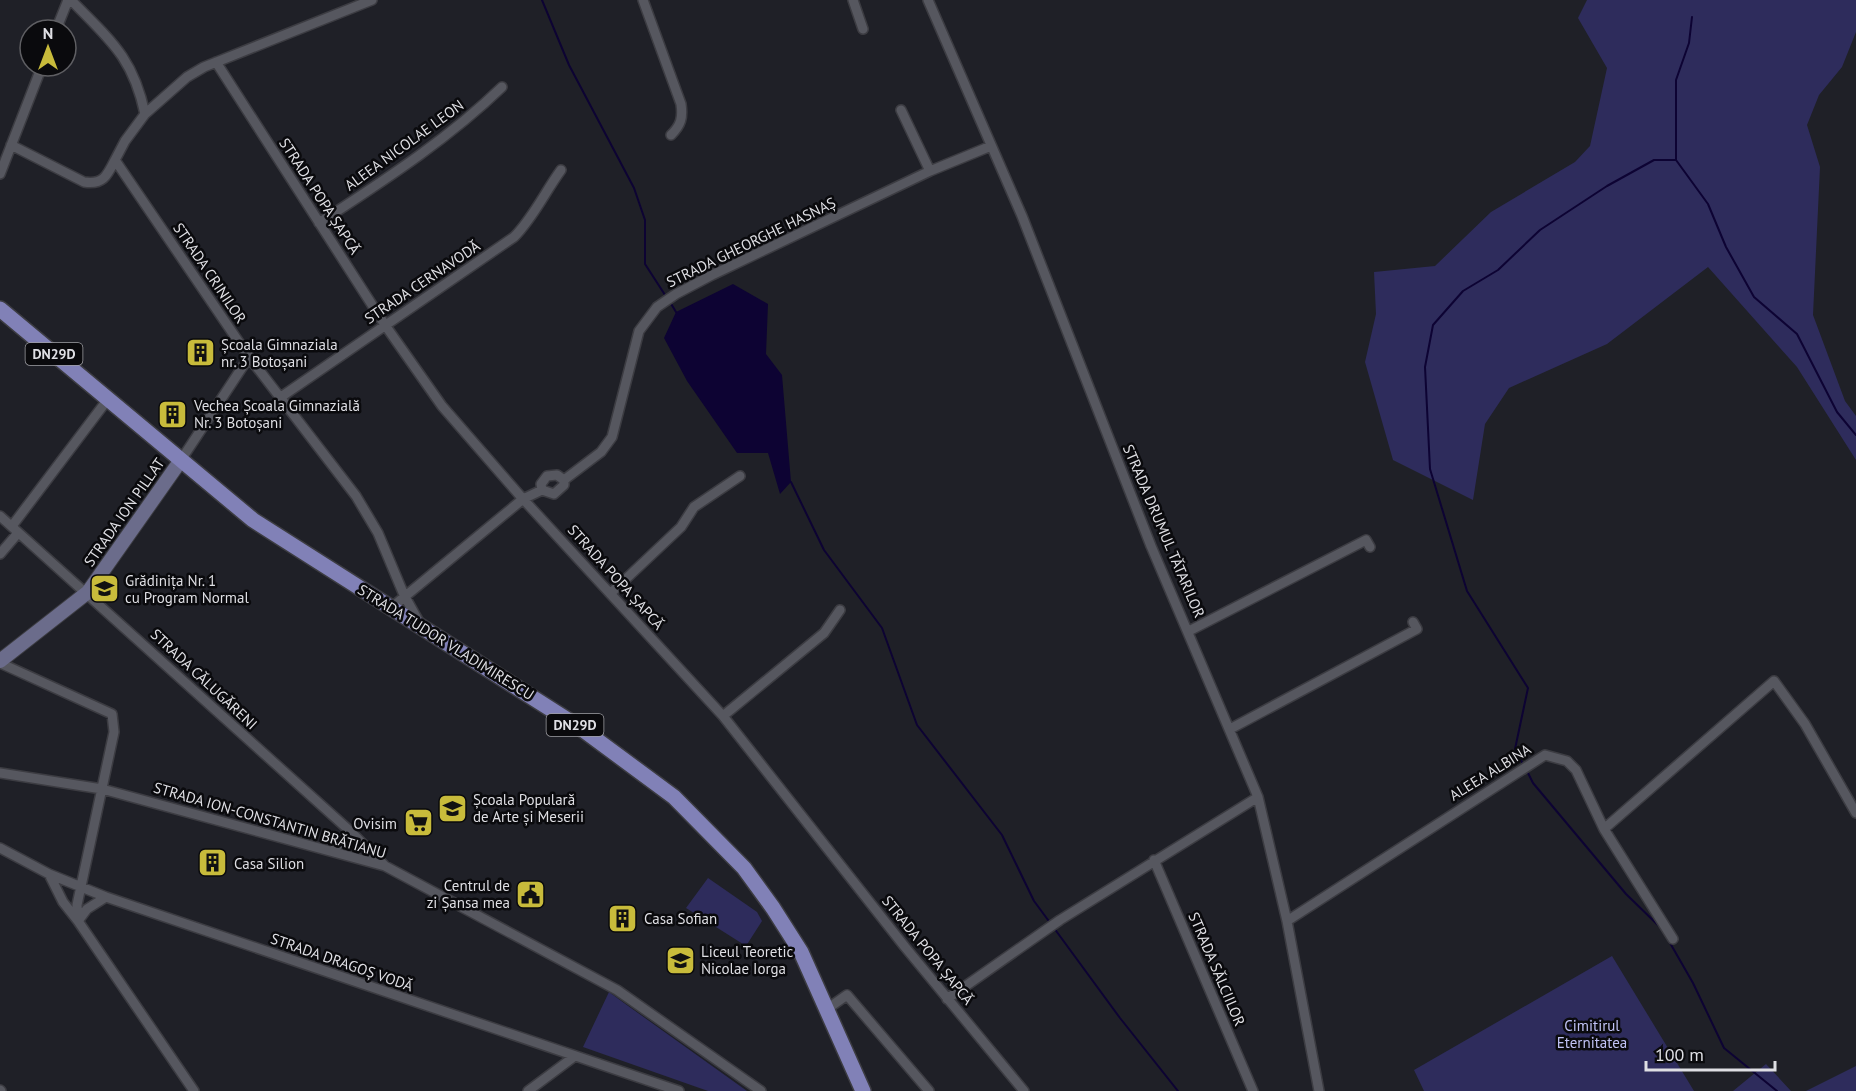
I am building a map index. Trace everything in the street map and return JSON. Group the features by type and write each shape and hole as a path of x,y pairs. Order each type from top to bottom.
{"main road":[{"name":"STRADA TUDOR VLADIMIRESCU","path":"0,309 253,520 582,729 674,797 744,868 773,908 801,952 863,1091"},
{"name":"STRADA ION PILLAT","path":"0,662 88,592 181,460"}],"street":[{"path":"61,18 69,0 120,51 140,89 145,114"},
{"path":"11,145 84,182 93,183 106,177 125,141 145,114 187,77 216,62 372,0"},
{"path":"643,0 681,104 683,116 679,127 671,135"},
{"path":"853,0 863,29"},
{"name":"STRADA DRUMUL TĂTARILOR","path":"928,0 1022,216 1151,546 1258,797 1287,921 1319,1091"},
{"name":"STRADA POPA ȘAPCĂ","path":"216,62 385,326 442,406 523,499 612,592 723,716 947,999 1023,1091"},
{"path":"0,174 37,78"},
{"name":"ALEEA NICOLAE LEON","path":"319,223 439,142 470,118 502,87"},
{"path":"901,110 930,171"},
{"name":"STRADA GHEORGHE HASNAȘ","path":"391,608 523,499 542,490 541,484 547,476 557,475 564,480 601,452 612,437 639,331 657,307 676,294 930,171 991,146"},
{"name":"STRADA CRINILOR","path":"115,160 278,399 356,496 389,556 404,595 422,627"},
{"name":"STRADA CERNAVODĂ","path":"278,399 514,237 527,223 561,170"},
{"name":"STRADA ION PILLAT","path":"181,460 249,357"},
{"path":"0,554 15,529 108,399"},
{"path":"612,592 681,527 694,507 740,476"},
{"path":"542,490 554,494 564,485 564,480"},
{"name":"STRADA CĂLUGĂRENI","path":"0,516 88,592 350,831 385,866"},
{"path":"1189,631 1366,540 1370,547"},
{"path":"723,716 824,633 840,610"},
{"path":"1230,729 1417,629 1413,622"},
{"path":"0,662 112,714 114,732 77,905 78,921"},
{"path":"1604,829 1774,681 1814,740 1856,813"},
{"name":"ALEEA ALBINA","path":"1287,921 1545,755 1568,761 1576,770 1604,829 1673,939"},
{"name":"STRADA ION-CONSTANTIN BRĂTIANU","path":"0,773 102,789 385,866 617,990 761,1091"},
{"path":"947,999 1060,920 1258,797"},
{"path":"333,850 350,831"},
{"name":"STRADA DRAGOȘ VODĂ","path":"0,848 49,874 106,897 680,1091"},
{"name":"STRADA SĂLCIILOR","path":"1154,860 1253,1091"},
{"path":"49,874 63,902 194,1091"},
{"path":"78,921 87,909 106,897"},
{"path":"827,1009 847,995 929,1091"},
{"path":"528,1091 574,1056"}],"green space":[{"path":"1587,0 1856,0 1856,32 1842,67 1819,95 1807,125 1820,167 1813,315 1845,401 1856,416 1856,460 1797,367 1708,267 1607,344 1509,388 1485,424 1473,500 1393,460 1365,362 1376,314 1374,272 1435,266 1491,212 1575,162 1590,146 1607,68 1578,18"},
{"path":"708,878 757,912 762,921 746,946 686,908"},
{"name":"Cimitirul Eternitatea","path":"1612,956 1694,1091 1424,1091 1414,1070"},
{"path":"609,992 747,1091 708,1091 583,1047"},
{"path":"1766,1064 1791,1091 1733,1091"},
{"path":"1856,1066 1856,1091 1806,1091"}],"shaded area":[{"path":"733,284 768,304 766,354 782,375 791,482 780,494 768,453 737,453 687,381 664,338 676,312"}],"waterway":[{"path":"542,0 569,65 634,188 645,220 645,264 667,298"},
{"path":"1524,766 1515,749 1528,688 1467,591 1430,469 1425,367 1433,325 1463,291 1498,270 1540,230 1607,186 1654,160 1676,160 1676,80 1689,43 1692,17"},
{"path":"1676,160 1708,204 1726,247 1754,297 1797,334 1837,412 1856,435"},
{"path":"670,302 676,312"},
{"path":"791,482 824,550 882,628 917,725 1002,835 1034,901 1051,924"},
{"path":"1527,771 1533,783 1626,894 1662,929 1693,983 1724,1048 1777,1091"},
{"path":"1054,928 1120,1018 1178,1091"}],"place":[{"name":"Școala Gimnaziala nr. 3 Botoșani","path":"200,353"},
{"name":"Vechea Școala Gimnazială Nr. 3 Botoșani","path":"173,414"},
{"name":"Grădinița Nr. 1 cu Program Normal","path":"104,589"},
{"name":"Școala Populară de Arte și Meserii","path":"452,808"},
{"name":"Ovisim","path":"418,823"},
{"name":"Casa Silion","path":"213,863"},
{"name":"Centrul de zi Șansa mea","path":"531,894"},
{"name":"Casa Sofian","path":"623,918"},
{"name":"Liceul Teoretic Nicolae Iorga","path":"680,960"}]}
